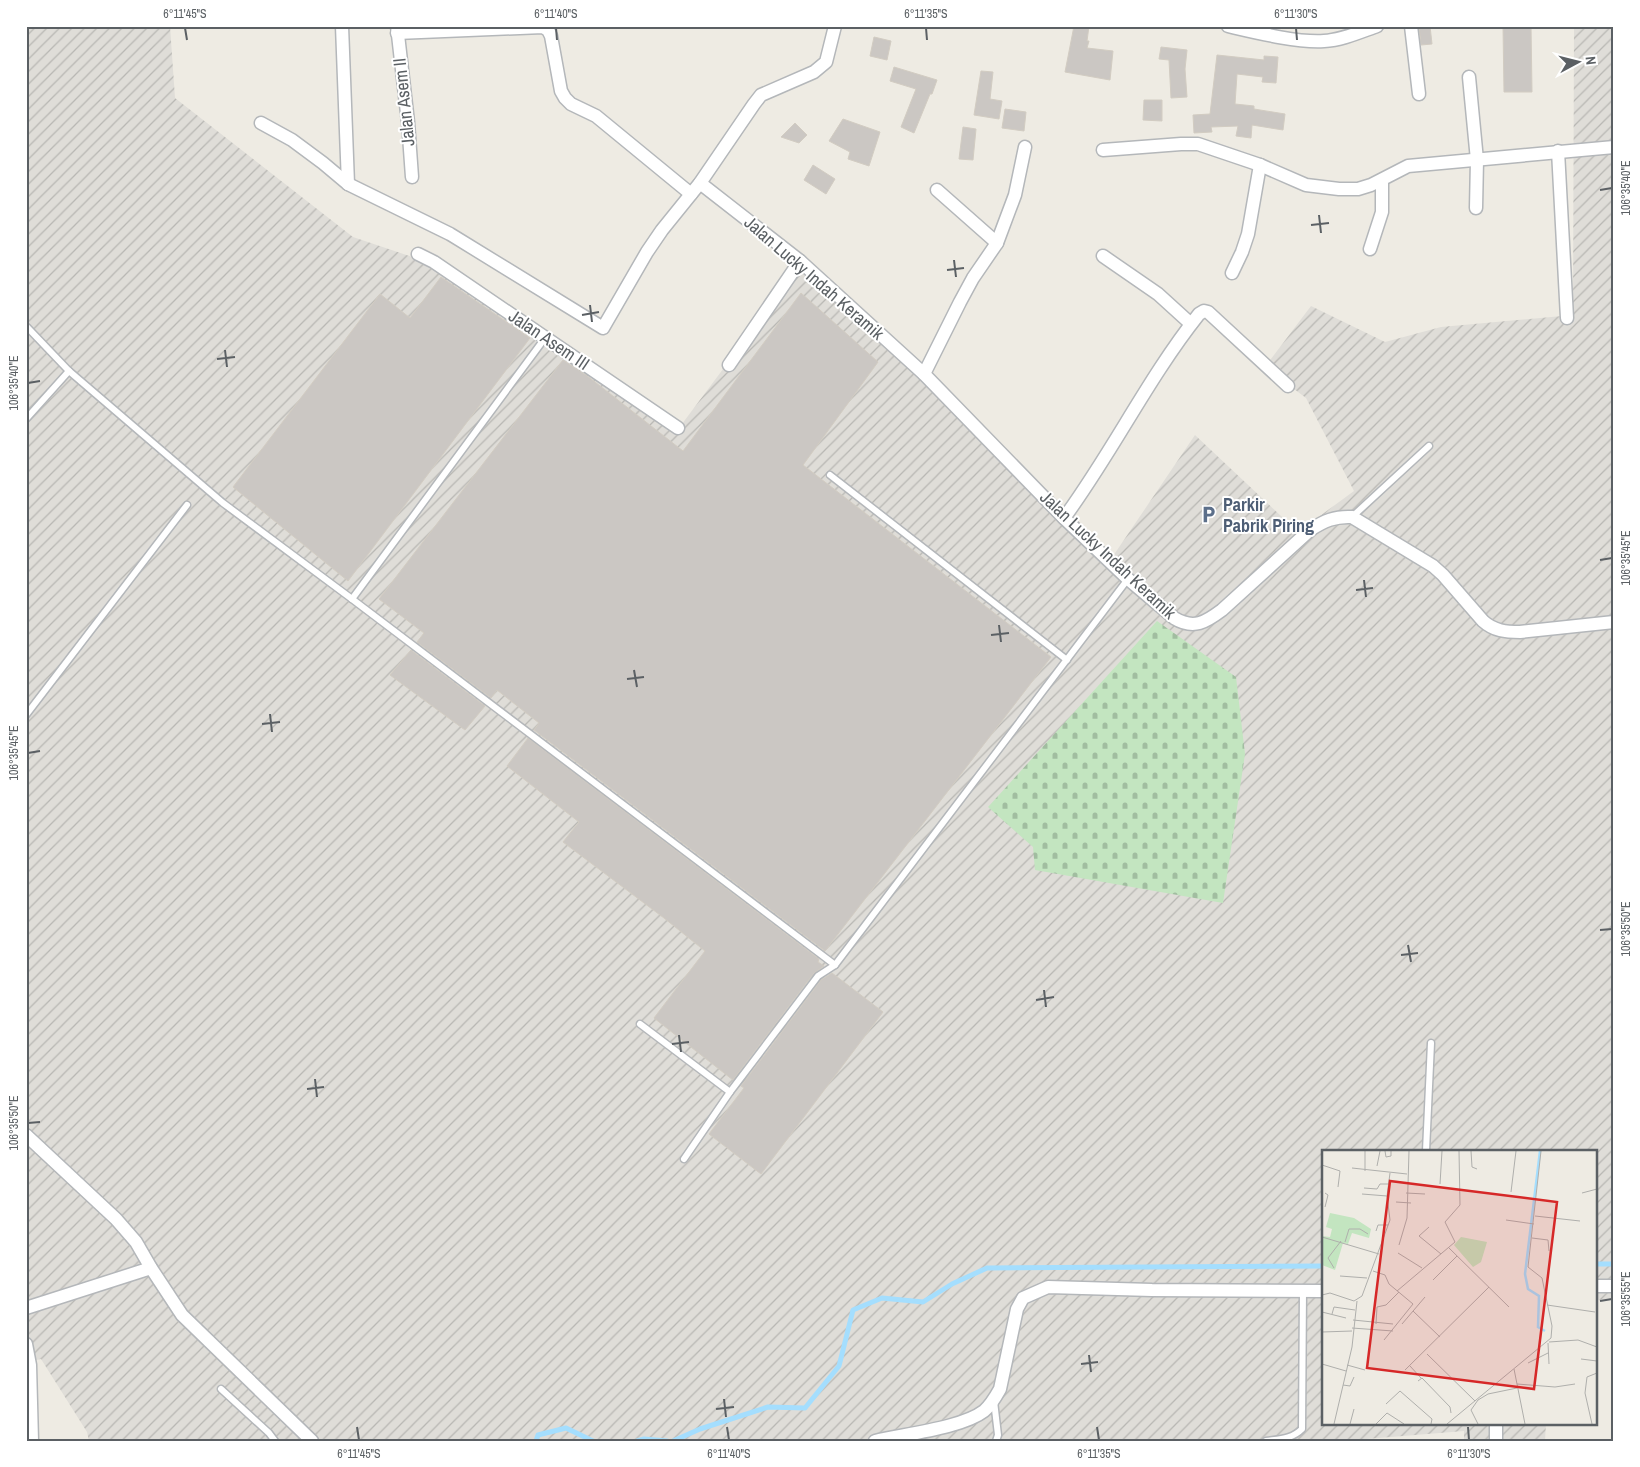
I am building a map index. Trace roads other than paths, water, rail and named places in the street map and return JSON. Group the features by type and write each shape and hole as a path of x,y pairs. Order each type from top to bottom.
{"street":[{"path":"342,26 348,184"},
{"path":"262,123 300,146 348,184 450,234 604,328 647,252 700,182 754,104 762,95 814,72 826,62 835,26"},
{"path":"1228,26 1258,29 1323,41 1377,26"},
{"path":"1411,26 1420,94"},
{"path":"397,30 543,27 548,30 551,36 561,91 565,98 571,104 596,116 691,194"},
{"name":"Jalan Asem II","path":"397,30 408,122 412,177"},
{"path":"1469,78 1477,160 1476,208"},
{"path":"1103,150 1198,144 1260,165 1288,178 1323,188 1358,189 1382,180 1408,166 1614,147"},
{"path":"924,374 973,278 997,243 1015,195 1026,147"},
{"path":"1558,151 1567,318"},
{"path":"1232,273 1248,234 1260,165"},
{"path":"1370,249 1382,212 1382,180"},
{"name":"Jalan Lucky Indah Keramik","path":"700,182 800,261 924,374 1064,518 1128,579 1183,624 1202,623 1222,610 1310,530 1334,518 1352,517"},
{"path":"937,190 997,243"},
{"name":"Jalan Asem III","path":"418,254 434,262 678,428"},
{"path":"1103,256 1158,294 1190,324"},
{"path":"729,365 800,261"},
{"path":"1064,518 1086,489 1158,371 1190,324 1204,311 1208,312 1288,386"},
{"path":"1352,517 1443,574 1489,627 1506,632 1520,632 1614,622"},
{"path":"26,1135 116,1219 136,1242 182,1316 312,1441"},
{"path":"26,1308 151,1268"},
{"path":"1598,1286 1614,1286"},
{"path":"875,1441 969,1419 983,1412 994,1402 1000,1389 1017,1309 1023,1298 1048,1287 1322,1290"},
{"path":"26,1344 30,1365 32,1441"},
{"path":"1496,1424 1496,1441"}],"lane":[{"path":"27,327 70,371 223,503 835,966"},
{"path":"352,599 545,338"},
{"path":"26,418 70,371"},
{"path":"1352,517 1429,446"},
{"path":"830,475 1068,660"},
{"path":"26,715 187,505"},
{"path":"684,1159 730,1092 818,976 835,966 1128,579"},
{"path":"640,1024 730,1092"},
{"path":"1426,1150 1431,1043"},
{"path":"1266,1441 1289,1438 1302,1429 1303,1291"},
{"path":"221,1389 269,1433 275,1441"},
{"path":"994,1402 998,1435 996,1441"}],"waterway":[{"path":"1598,1264 1614,1264"},
{"path":"673,1441 700,1429 768,1407 805,1408 839,1366 853,1310 882,1298 923,1302 952,1284 987,1268 1322,1266"},
{"path":"536,1441 538,1435 566,1428 593,1441"},
{"path":"637,1441 644,1439 667,1441"}],"place":[{"name":"Parkir Pabrik Piring","path":"1209,515"}]}
